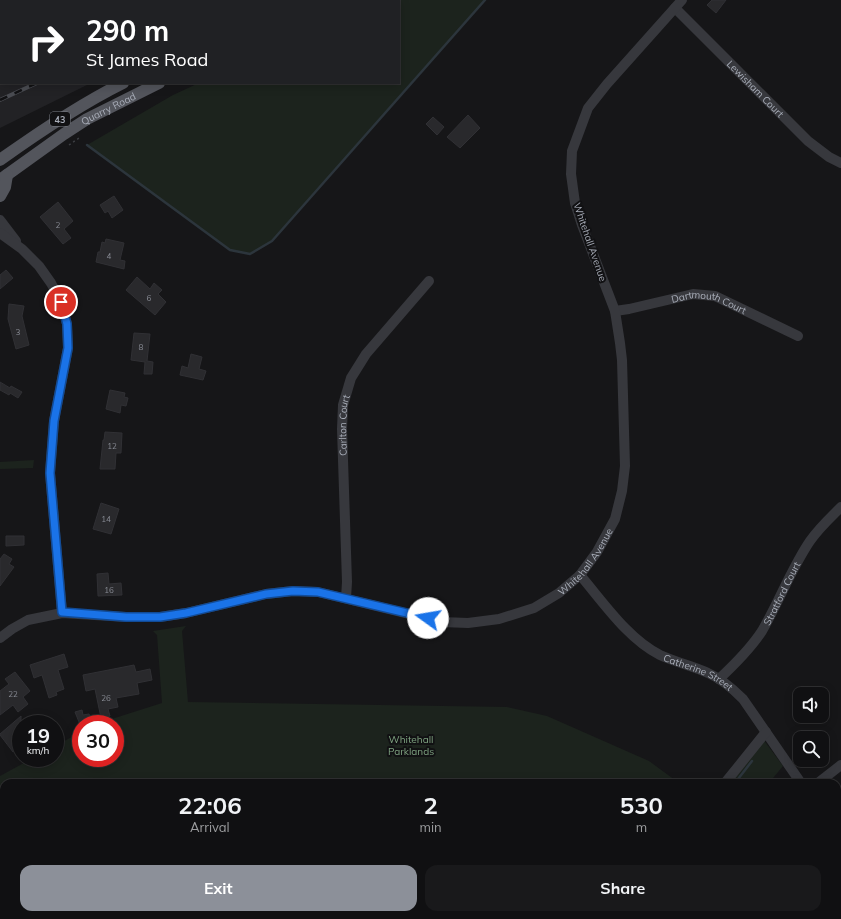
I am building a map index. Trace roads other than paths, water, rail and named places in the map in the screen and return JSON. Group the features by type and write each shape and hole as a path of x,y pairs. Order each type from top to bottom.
{"main road":[{"name":"Quarry Road","path":"0,160 76,108 121,84"},
{"name":"Quarry Road","path":"3,177 87,119 157,84"},
{"path":"0,196 5,187 3,177"}],"street":[{"name":"Whitehall Avenue","path":"0,638 28,620 62,612 126,617 160,617 186,613 266,594 293,591 318,592 442,622 468,623 499,619 534,608 559,593 580,575 597,552 615,519 622,491 625,466 622,360 615,311 582,225 575,202 571,174 572,151 588,108 607,84 682,0"},
{"name":"Lewisham Court","path":"675,8 808,141 829,157 841,163"},
{"path":"0,220 22,249 39,266 51,283 61,302 67,324 68,348 54,421 50,473 62,612"},
{"path":"0,233 22,249"},
{"name":"Carlton Court","path":"346,598 347,582 342,429 343,405 350,378 366,354 429,281"},
{"name":"Dartmouth Court","path":"615,311 693,294 715,296 798,336"},
{"name":"Stratford Court","path":"719,679 761,632 811,540 823,525 841,507"},
{"name":"Catherine Street","path":"580,575 629,631 642,643 660,655 708,673 732,688 743,699 798,779"},
{"path":"728,779 766,732"},
{"path":"823,779 841,765"}],"waterway":[{"path":"87,145 230,250 250,254 272,241 485,0"},
{"path":"738,779 752,761"}],"railway":[{"path":"0,100 35,84"}],"park label":[{"name":"Whitehall Parklands","path":"411,744"}]}
